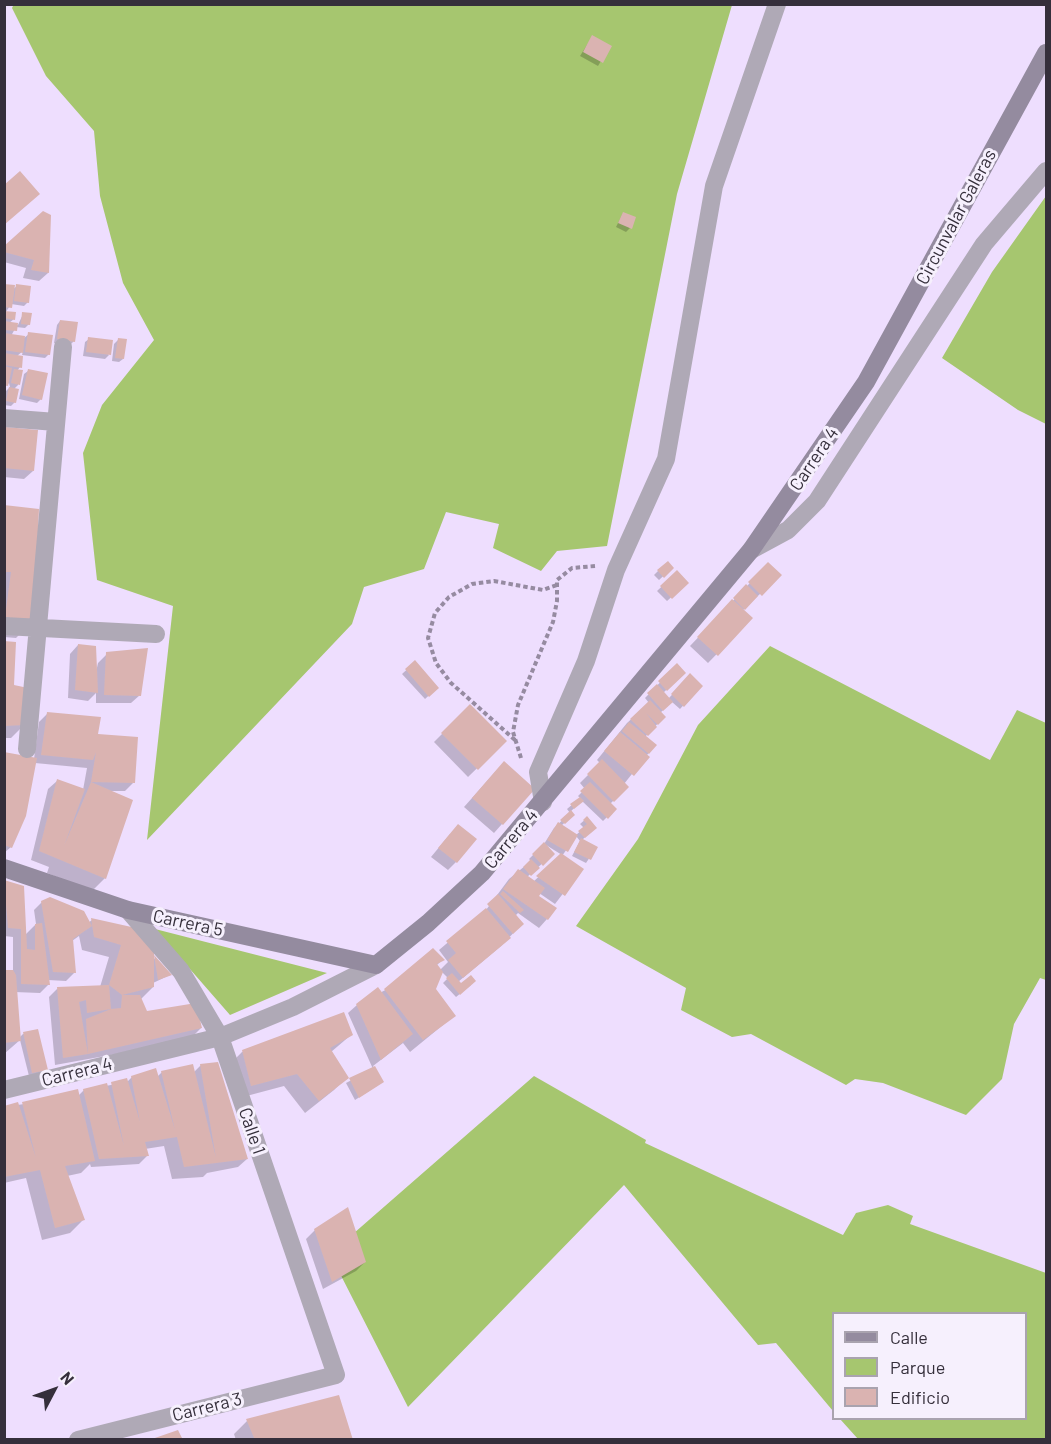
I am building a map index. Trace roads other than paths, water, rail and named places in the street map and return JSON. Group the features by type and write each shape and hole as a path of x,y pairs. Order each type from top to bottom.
{"main road":[{"name":"Circunvalar Galeras","path":"866,382 1047,52"},
{"name":"Carrera 4","path":"376,965 428,923 482,873 543,802 751,550 866,382"},
{"name":"Carrera 5","path":"4,868 128,910 376,965"}],"street":[{"path":"543,802 538,772 586,661 616,570 666,459 714,186 777,4"},
{"path":"751,550 788,530 817,501 984,244 1047,171"},
{"path":"27,749 63,347"},
{"path":"4,418 56,422"},
{"path":"4,626 156,634"},
{"name":"Calle 1","path":"128,910 181,971 220,1037 336,1375"},
{"name":"Carrera 4","path":"4,1090 220,1037 293,1007 376,965"},
{"name":"Carrera 3","path":"78,1440 336,1375"}]}
